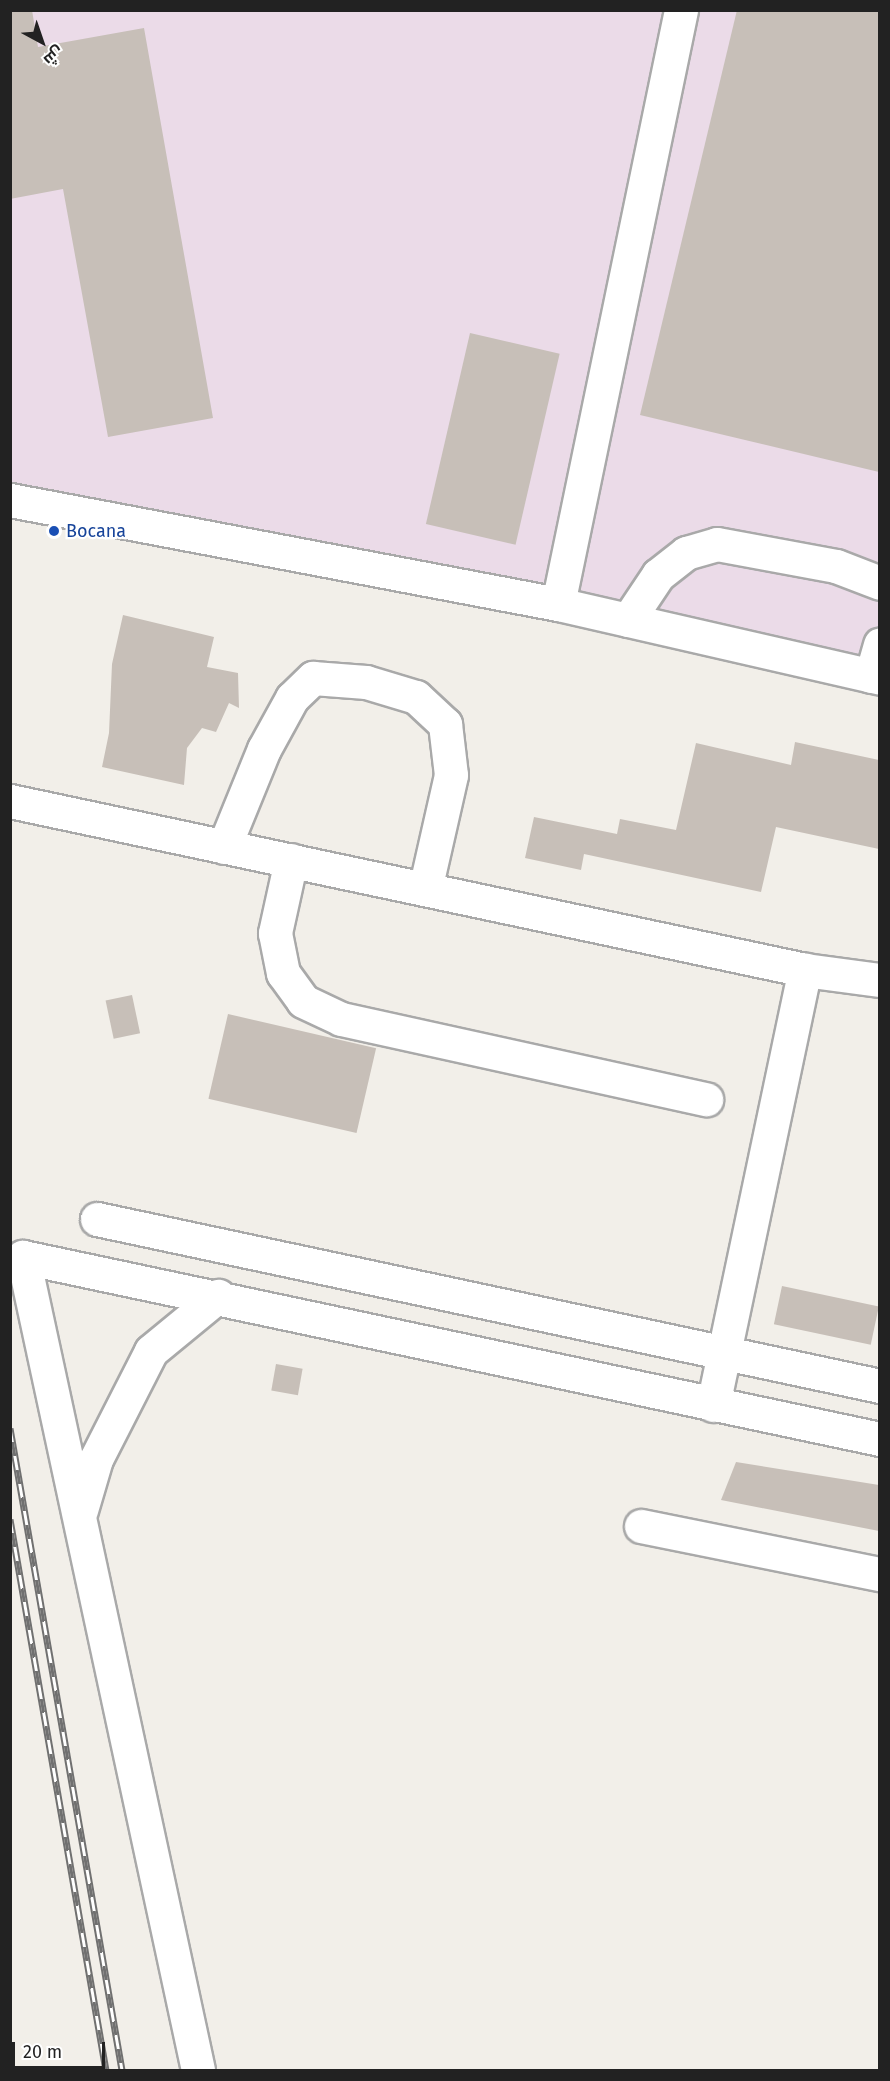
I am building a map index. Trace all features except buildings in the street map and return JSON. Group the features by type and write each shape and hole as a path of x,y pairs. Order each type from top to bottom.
{"street":[{"path":"558,604 681,10"},
{"path":"10,500 558,604 875,677 879,644"},
{"path":"628,620 658,575 686,553 717,544 836,566 879,583"},
{"path":"224,847 264,749 292,698 313,678 366,682 416,698 445,724 451,774 425,889"},
{"path":"10,801 805,970 879,980"},
{"path":"291,860 275,933 283,974 303,1001 341,1019 706,1099"},
{"path":"713,1405 720,1353 805,970"},
{"path":"97,1219 879,1386"},
{"path":"198,2070 80,1512 23,1257 218,1296 713,1405 879,1439"},
{"path":"80,1512 96,1459 152,1351 218,1296"},
{"path":"641,1526 879,1574"}],"shaded area":[{"path":"11,11 879,11 879,669 11,485"}],"railway":[{"path":"10,1428 122,2070"},
{"path":"10,1519 106,2070"}],"place":[{"name":"Bocana","path":"54,531"}]}
